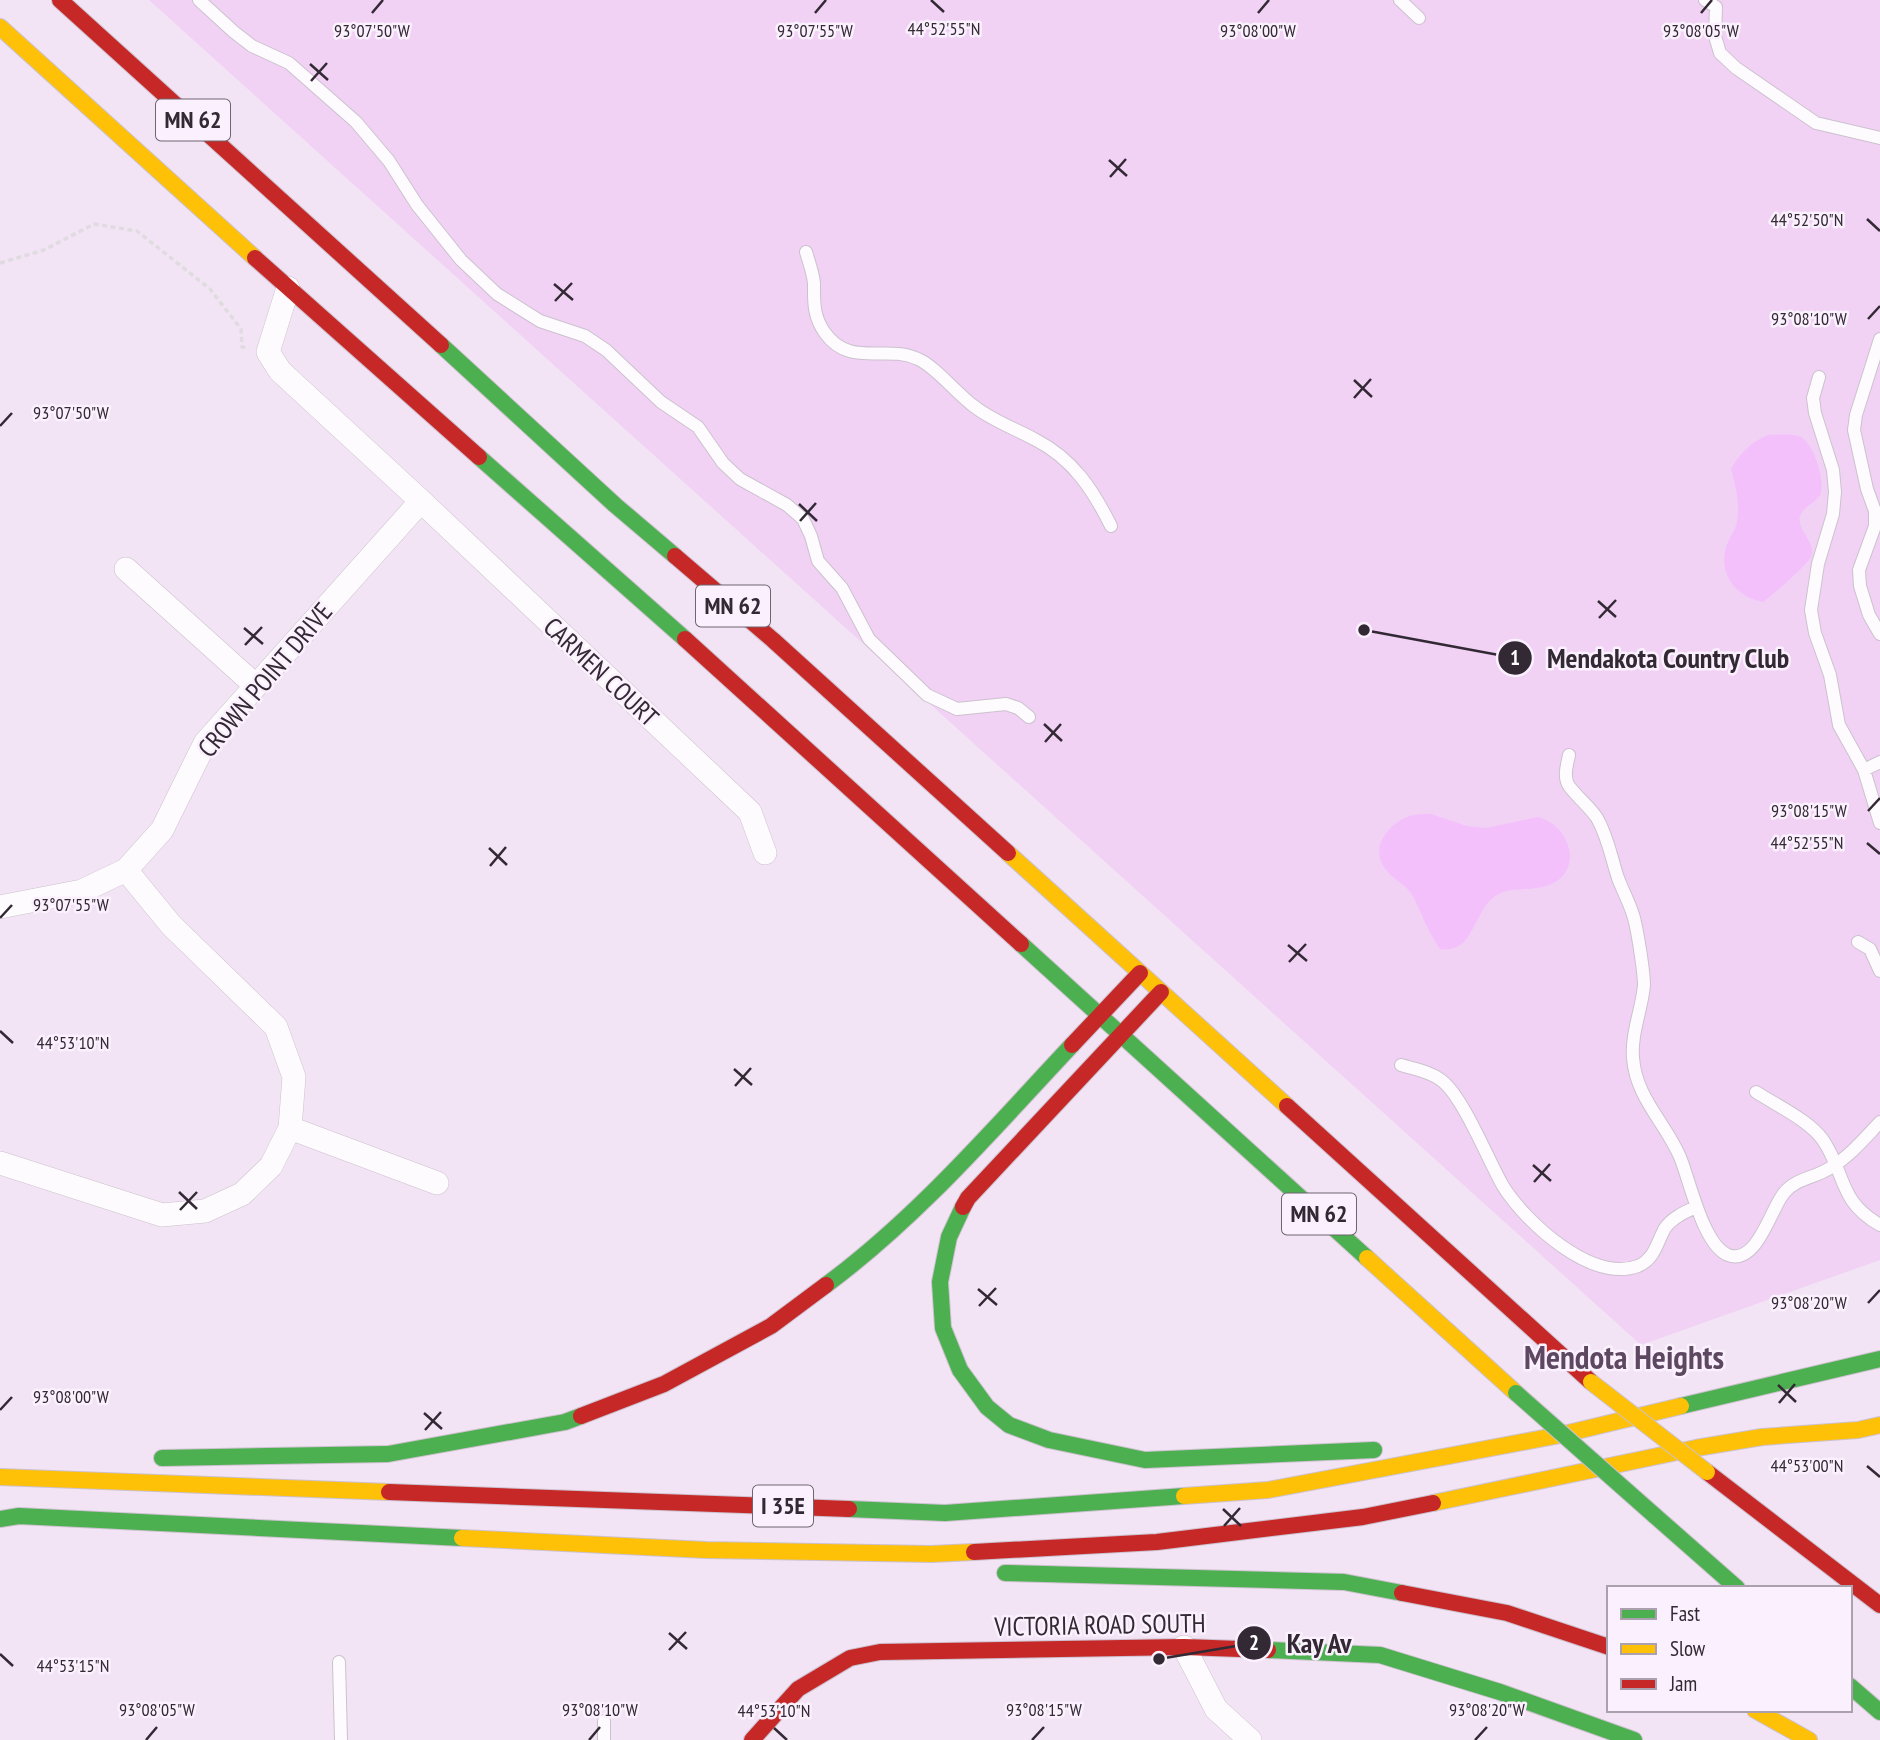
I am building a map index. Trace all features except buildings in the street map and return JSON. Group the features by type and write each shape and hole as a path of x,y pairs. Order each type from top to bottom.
{"main road":[{"name":"MN 62","path":"60,0 326,239 767,646 1140,973 1591,1382 1700,1473"},
{"name":"MN 62","path":"0,27 295,283 398,387 609,570 1516,1393 1735,1586"},
{"path":"339,272 518,430 615,505"},
{"path":"398,387 542,492"},
{"path":"153,1459 388,1454 565,1422 664,1384 771,1326 869,1254 945,1180 1140,973"},
{"path":"1161,992 968,1198 949,1237 940,1282 943,1328 960,1370 987,1407 1009,1425 1049,1440 1145,1460 1444,1447 1560,1434"},
{"name":"I 35E","path":"0,1477 945,1513 1268,1490 1560,1434 1880,1359"},
{"name":"I 35E","path":"0,1519 19,1516 706,1550 931,1554 1157,1542 1363,1517 1599,1470 1669,1453 1762,1437 1828,1417"},
{"path":"1762,1437 1858,1430 1880,1425"},
{"path":"0,1467 45,1462"},
{"path":"1700,1473 1779,1548"},
{"path":"1700,1473 1880,1605"},
{"path":"706,1550 876,1570"},
{"path":"989,1573 1344,1582 1507,1613 1607,1646"},
{"name":"VICTORIA ROAD SOUTH","path":"752,1740 798,1689 850,1657 880,1652 1184,1647 1380,1655 1500,1692 1634,1740"},
{"path":"1852,1688 1876,1708"},
{"path":"1759,1712 1809,1740"}],"street":[{"path":"268,352 295,283"},
{"name":"CARMEN COURT","path":"268,352 279,370 750,812 765,853"},
{"name":"CROWN POINT DRIVE","path":"0,907 82,891 126,870 162,830 205,743 421,501"},
{"path":"126,569 255,685"},
{"path":"0,1163 162,1215 205,1211 242,1194 271,1166 290,1128 294,1077 276,1027 171,925 126,870"},
{"path":"290,1128 437,1184"},
{"path":"1184,1647 1216,1709 1250,1740"}],"lane":[{"path":"199,0 243,39 289,62 356,122 389,160 416,205 446,242 497,294 540,321 584,337 606,350 661,402 698,427 723,463 740,480 787,505 803,519 818,561 842,588 869,639 908,678 928,695 957,709 1006,704 1018,708 1029,717"},
{"path":"1400,0 1419,18"},
{"path":"1713,2 1715,36 1720,53 1736,68 1816,123 1880,138"},
{"path":"806,252 814,281 813,303 816,318 826,335 840,348 857,354 903,353 921,360 976,409 1038,440 1066,460 1096,495 1111,526"},
{"path":"1880,338 1856,415 1854,430 1867,489 1875,511 1875,526 1859,570 1860,586 1869,615 1880,634"},
{"path":"1819,377 1813,398 1815,413 1833,470 1835,492 1833,514 1818,564 1811,610 1815,633 1830,675 1839,725 1864,770 1880,823"},
{"path":"1569,755 1565,770 1568,785 1596,817 1606,836 1618,878 1635,920 1644,983 1636,1018 1632,1056 1637,1081 1657,1121 1679,1154 1696,1207 1709,1234 1720,1249 1729,1255 1741,1255 1754,1247 1783,1194 1796,1183 1828,1170 1854,1151 1880,1122"},
{"path":"1864,770 1880,762"},
{"path":"1858,942 1870,949 1880,971"},
{"path":"1401,1065 1429,1073 1443,1081 1458,1102 1505,1188 1529,1217 1562,1246 1586,1262 1615,1271 1640,1265 1655,1252 1671,1222 1696,1207"},
{"path":"1756,1092 1816,1132 1824,1142 1849,1197 1863,1215 1880,1224"},
{"path":"339,1662 341,1740"},
{"path":"604,1721 604,1740"}],"path":[{"path":"0,263 44,250 94,224 137,231 210,289 241,329 242,347 268,352"}],"shaded area":[{"path":"149,0 1880,0 1880,1260 1641,1345"},
{"path":"1768,435 1793,435 1806,441 1818,464 1821,489 1820,495 1803,511 1800,519 1812,549 1810,558 1791,579 1763,602 1738,590 1727,575 1724,557 1738,514 1731,469 1747,449"},
{"path":"1431,814 1467,826 1486,828 1538,817 1559,830 1566,840 1570,861 1558,880 1546,886 1506,891 1494,897 1460,945 1451,949 1440,949 1413,896 1386,870 1379,853 1383,838 1394,825 1410,816"}],"traffic: fast":[{"path":"441,345 615,505 675,556"},
{"path":"479,457 685,639"},
{"path":"1021,944 1367,1258"},
{"path":"826,1285 860,1259 924,1201 1072,1045"},
{"path":"963,1207 949,1237 940,1282 943,1328 960,1370 987,1407 1009,1425 1049,1440 1145,1460 1374,1450"},
{"path":"1681,1406 1880,1359"},
{"path":"1516,1393 1654,1515"},
{"path":"162,1458 388,1454 565,1422 581,1416"},
{"path":"849,1509 945,1513 1184,1496"},
{"path":"1654,1515 1735,1586"},
{"path":"0,1519 19,1516 462,1538"},
{"path":"1005,1573 1344,1582 1402,1593"},
{"path":"1268,1650 1380,1655 1500,1692 1634,1740"},
{"path":"1852,1688 1880,1712"}],"traffic: slow":[{"path":"0,27 255,258"},
{"path":"1008,853 1287,1106"},
{"path":"1367,1258 1516,1393"},
{"path":"1591,1382 1707,1472"},
{"path":"1184,1496 1268,1490 1560,1435 1681,1406"},
{"path":"1433,1503 1696,1448 1762,1437 1858,1430 1880,1425"},
{"path":"0,1477 389,1492"},
{"path":"462,1538 706,1550 931,1554 974,1552"},
{"path":"1759,1712 1809,1740"}],"traffic: jam":[{"path":"60,0 441,345"},
{"path":"255,258 479,457"},
{"path":"675,556 773,640 1008,853"},
{"path":"685,639 1021,944"},
{"path":"1072,1045 1140,973"},
{"path":"963,1207 968,1198 1161,992"},
{"path":"1287,1106 1591,1382"},
{"path":"581,1416 664,1384 771,1326 826,1285"},
{"path":"1707,1472 1880,1605"},
{"path":"389,1492 849,1509"},
{"path":"974,1552 1157,1542 1363,1517 1433,1503"},
{"path":"1402,1593 1507,1613 1607,1646"},
{"path":"752,1740 798,1689 850,1658 880,1652 1184,1647 1268,1650"}],"place":[{"name":"Mendakota Country Club","path":"1364,630"},
{"name":"Kay Av","path":"1159,1659"}],"district":[{"name":"Mendota Heights","path":"1624,1357"}]}
